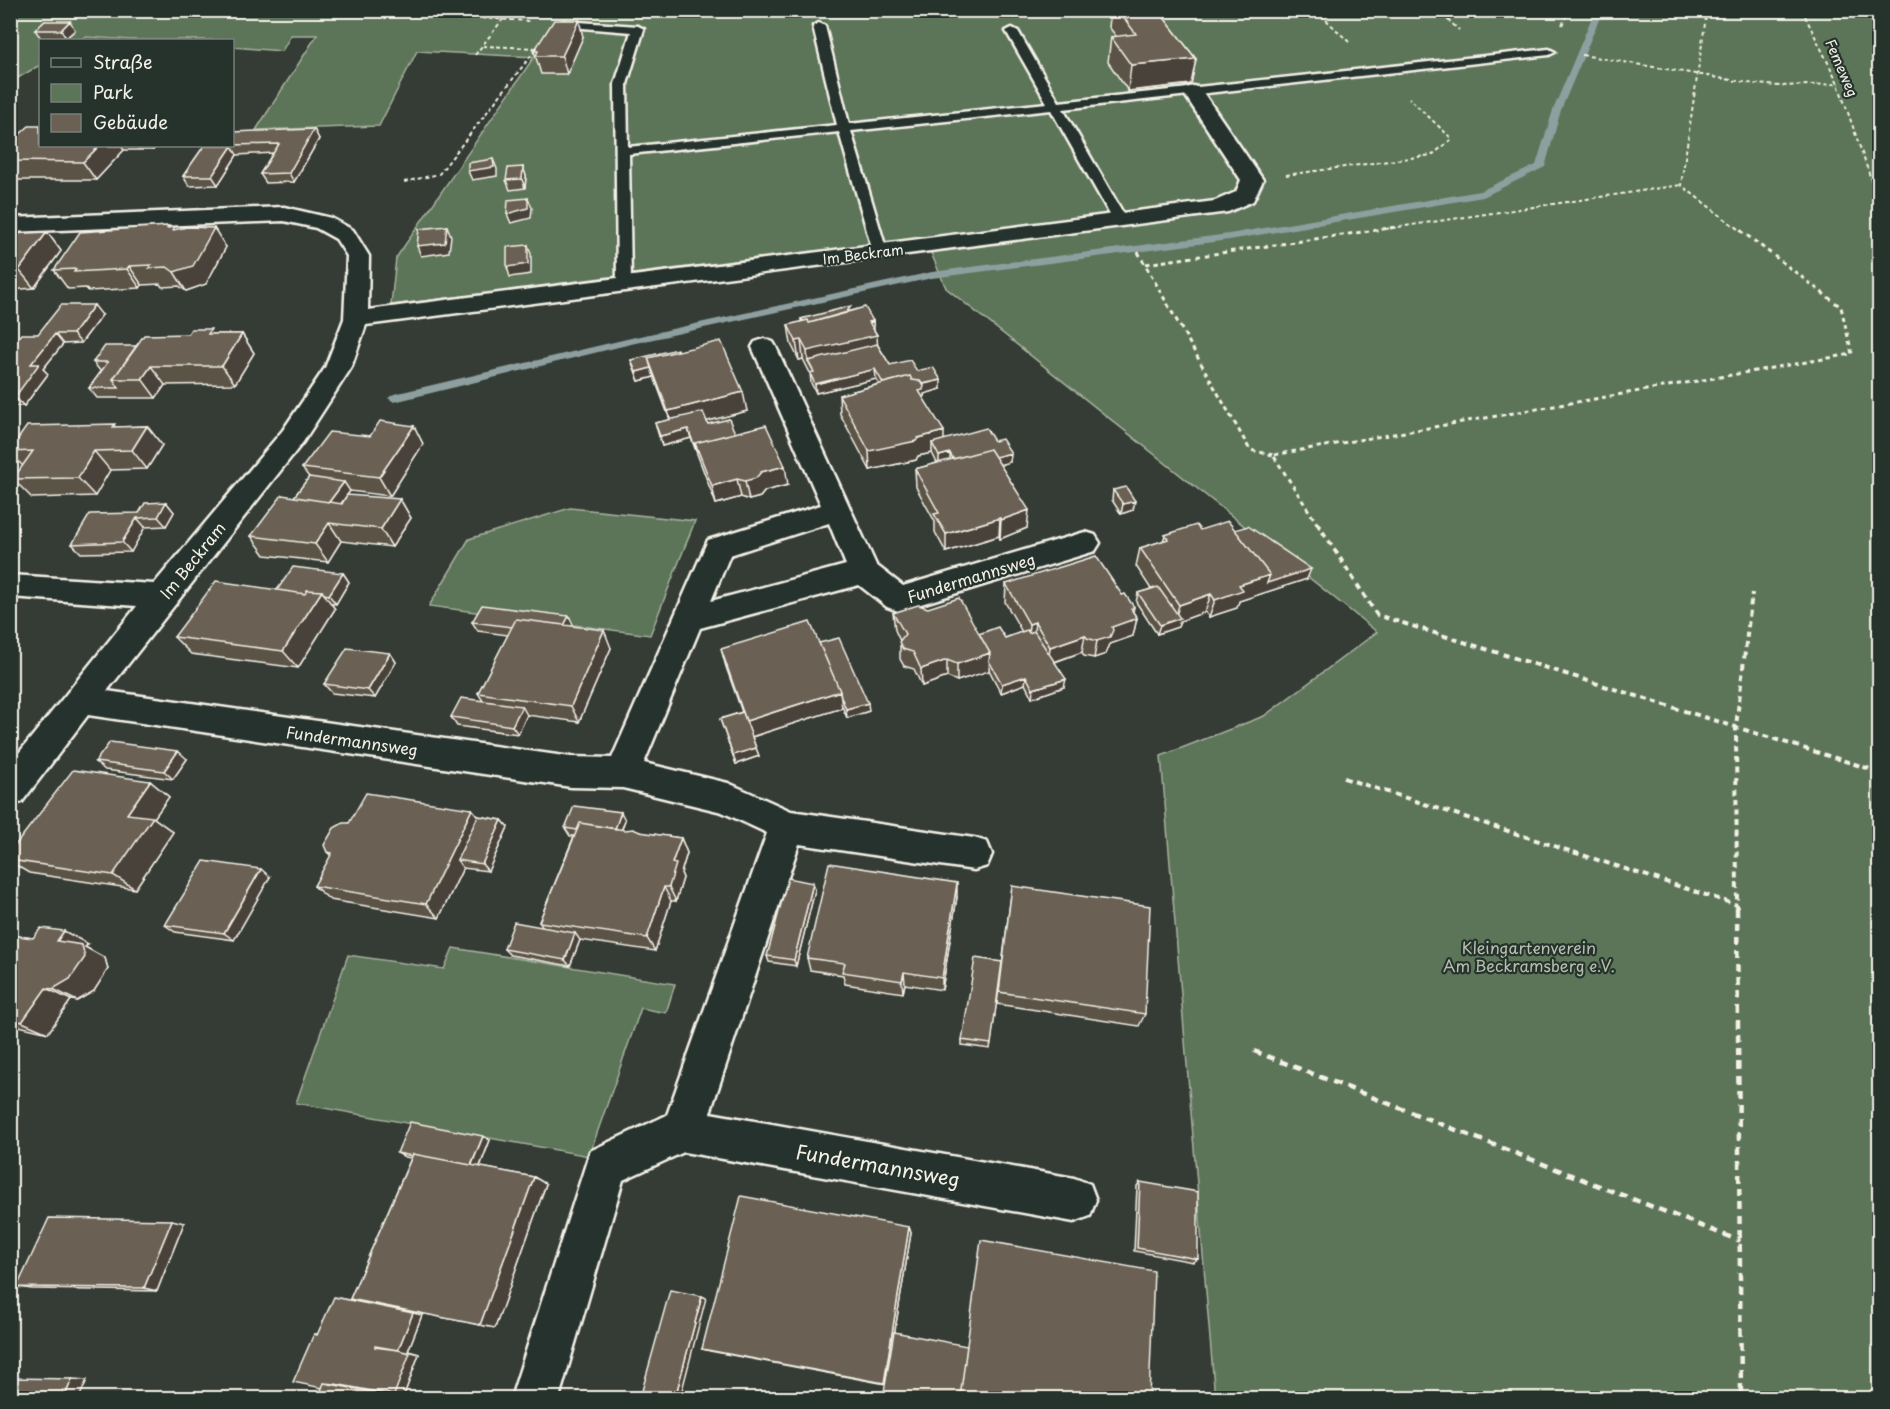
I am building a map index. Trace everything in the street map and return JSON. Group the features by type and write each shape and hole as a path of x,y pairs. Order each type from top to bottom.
{"street":[{"path":"1193,92 1252,180"},
{"name":"Im Beckram","path":"356,319 1220,207 1245,196 1252,180"},
{"name":"Im Beckram","path":"10,225 284,214 323,223 345,235 358,256 356,319 338,368 293,436 162,596 10,791"},
{"name":"Fundermannsweg","path":"765,347 864,572 898,599 1085,543"},
{"path":"623,773 718,548 838,510"},
{"path":"688,619 864,572"},
{"path":"10,586 162,596"},
{"name":"Fundermannsweg","path":"82,700 571,772 623,773 728,798 787,826 974,854"},
{"path":"535,1398 605,1166 683,1130 787,826"},
{"name":"Fundermannsweg","path":"683,1130 1074,1200"}],"lane":[{"path":"563,24 638,29 621,84 624,284"},
{"path":"819,26 844,128 880,252"},
{"path":"1012,31 1120,220"},
{"path":"623,151 1381,72 1549,52"}],"path":[{"path":"406,10 428,15 563,24"},
{"path":"1252,180 1432,155 1452,138 1316,10"},
{"path":"1681,185 1707,10"},
{"name":"Femeweg","path":"1802,10 1820,40 1839,84 1880,205"},
{"path":"475,55 503,19"},
{"path":"404,182 439,174 536,48 563,24"},
{"path":"483,46 536,48"},
{"path":"1584,55 1697,76 1780,86 1839,84"},
{"path":"1142,258 1250,450 1273,456 1852,354 1841,307 1681,185 1146,264"},
{"path":"1273,456 1377,615 1880,772"},
{"path":"1741,1398 1736,726 1752,593"},
{"path":"1344,778 1737,905"},
{"path":"1254,1051 1740,1241"}],"green space":[{"name":"Kleingartenverein Am Beckramsberg e.V.","path":"10,11 1879,11 1879,1398 1215,1398 1161,756 1264,716 1377,632 946,288 925,239 391,305 396,258 534,57 417,51 379,126 256,130 317,35 291,35 282,51 234,47 234,39 85,37 82,39 39,39 39,66 11,82"},
{"path":"570,508 695,521 650,635 429,606 469,539"},
{"path":"453,948 675,984 666,1013 641,1008 589,1156 296,1103 348,955 444,969"}],"building":[{"path":"1118,10 1158,10 1196,59 1131,65 1111,37 1136,34"},
{"path":"554,20 579,20 562,56 536,56 538,51 534,51"},
{"path":"45,21 70,21 61,30 35,30"},
{"path":"29,126 39,126 39,147 98,147 83,162 10,161 10,143"},
{"path":"314,129 289,173 260,174 279,144 234,145 234,132"},
{"path":"203,147 231,147 212,176 183,176"},
{"path":"493,159 494,167 468,171 468,163"},
{"path":"523,167 522,179 506,180 508,168"},
{"path":"528,198 528,208 507,214 508,200"},
{"path":"168,226 167,228 174,227 173,230 187,227 214,228 193,266 174,272 167,267 149,268 151,265 129,266 127,269 74,272 76,269 54,270 80,232"},
{"path":"447,226 445,243 417,246 419,229"},
{"path":"47,232 19,270 10,270 10,234"},
{"path":"528,245 528,264 507,267 507,247"},
{"path":"61,305 94,305 73,334 55,334 31,364 39,364 15,397 10,397 10,347 21,334 38,334"},
{"path":"851,306 846,313 809,323 808,320 801,319"},
{"path":"865,307 873,321 869,322 877,335 807,351 801,340 796,341 788,325 808,320 809,323"},
{"path":"191,329 211,329 208,334 242,334 222,366 151,366 142,379 113,379 144,335 188,334"},
{"path":"721,341 743,392 668,411 648,358"},
{"path":"877,344 890,365 910,360 917,371 933,367 941,380 922,384 920,381 912,380 910,376 883,383 875,369 815,384 810,373 814,372 808,361"},
{"path":"105,346 137,346 113,379 119,388 89,388 108,362 93,362"},
{"path":"677,349 678,351 648,358 651,368 636,372 631,360"},
{"path":"910,376 912,380 920,381 924,386 923,390 919,391 944,431 918,438 916,441 869,451 839,395"},
{"path":"703,412 708,424 729,419 735,433 695,443 697,452 688,429 660,436 655,423"},
{"path":"380,421 414,426 379,477 302,468 329,432 370,436"},
{"path":"115,424 113,427 147,426 132,450 94,451 78,478 13,479 33,451 10,452 27,426"},
{"path":"766,425 785,466 761,472 756,478 745,481 737,479 712,486 695,443"},
{"path":"986,428 994,441 1002,439 1011,453 995,457 990,449 953,459 950,453 939,456 932,443"},
{"path":"990,449 1029,510 1001,520 1000,518 946,534 934,514 939,513 915,469"},
{"path":"309,477 344,482 329,502 294,497"},
{"path":"1126,487 1135,501 1123,504 1113,490"},
{"path":"282,495 342,504 347,495 400,499 381,529 329,523 315,544 251,536"},
{"path":"166,502 158,517 137,518 122,542 72,544 90,514 139,513 145,503"},
{"path":"1228,521 1270,575 1239,585 1243,590 1215,600 1211,594 1179,605 1140,548 1168,539 1165,535 1196,525 1200,530"},
{"path":"1248,526 1311,569 1267,583 1270,575 1235,530"},
{"path":"1096,556 1122,595 1125,594 1134,607 1131,609 1137,618 1112,627 1110,637 1097,641 1085,635 1050,647 1035,622 1029,624 1006,584"},
{"path":"293,567 343,573 329,595 322,591 307,590 305,594 277,590"},
{"path":"216,581 305,594 307,590 322,591 283,651 174,637"},
{"path":"1158,587 1180,618 1160,625 1138,593"},
{"path":"959,598 990,653 957,664 947,660 921,669 913,652 903,649 899,642 905,634 893,613 918,605 928,608"},
{"path":"482,605 569,616 564,625 516,619 512,627 472,622"},
{"path":"516,619 604,630 571,706 478,693"},
{"path":"810,622 840,691 746,721 721,649"},
{"path":"998,627 1005,638 1027,630 1029,633 1034,631 1066,679 1033,689 1026,676 1002,684 989,661 990,653 979,634"},
{"path":"839,638 868,703 846,709 819,643"},
{"path":"347,648 390,653 368,690 324,684"},
{"path":"461,698 522,706 512,726 451,717"},
{"path":"743,712 756,748 733,755 720,719"},
{"path":"110,742 178,751 164,771 95,762"},
{"path":"73,770 150,781 127,814 153,817 113,875 10,860 10,852"},
{"path":"366,793 472,809 426,904 314,886 332,853 327,852 324,845 334,828 343,823 349,823"},
{"path":"574,806 621,812 615,829 580,823 577,830 565,828"},
{"path":"478,816 502,820 482,864 457,860"},
{"path":"580,823 625,830 633,829 681,838 672,863 676,864 669,887 664,887 647,938 539,922"},
{"path":"204,861 261,869 224,933 165,925"},
{"path":"829,863 957,883 942,978 904,972 902,981 842,972 845,963 807,958"},
{"path":"788,878 813,883 794,960 767,956"},
{"path":"1012,886 1150,906 1145,1014 999,992"},
{"path":"514,922 575,933 565,960 504,949"},
{"path":"41,928 64,931 57,941 82,945 85,957 70,979 53,989 46,988 22,1022 10,1019 10,935 33,938"},
{"path":"975,958 1002,962 991,1044 962,1040"},
{"path":"410,1122 483,1136 471,1165 397,1153"},
{"path":"413,1154 534,1177 480,1325 350,1299"},
{"path":"1140,1182 1198,1192 1198,1259 1137,1248"},
{"path":"741,1196 909,1227 884,1383 702,1349"},
{"path":"49,1218 172,1220 144,1288 17,1287"},
{"path":"981,1240 1154,1271 1149,1398 960,1398"},
{"path":"670,1290 702,1296 675,1398 640,1398"},
{"path":"334,1297 413,1313 398,1350 410,1353 394,1395 335,1384 324,1383 322,1388 293,1382 314,1334 317,1335"},
{"path":"894,1332 967,1346 960,1398 883,1398"},
{"path":"10,1378 72,1379 64,1398 10,1398"},
{"path":"324,1383 405,1398 318,1398"}],"waterway":[{"path":"394,398 631,341 932,275 1229,237 1483,194 1540,167 1557,110 1599,10"}]}
